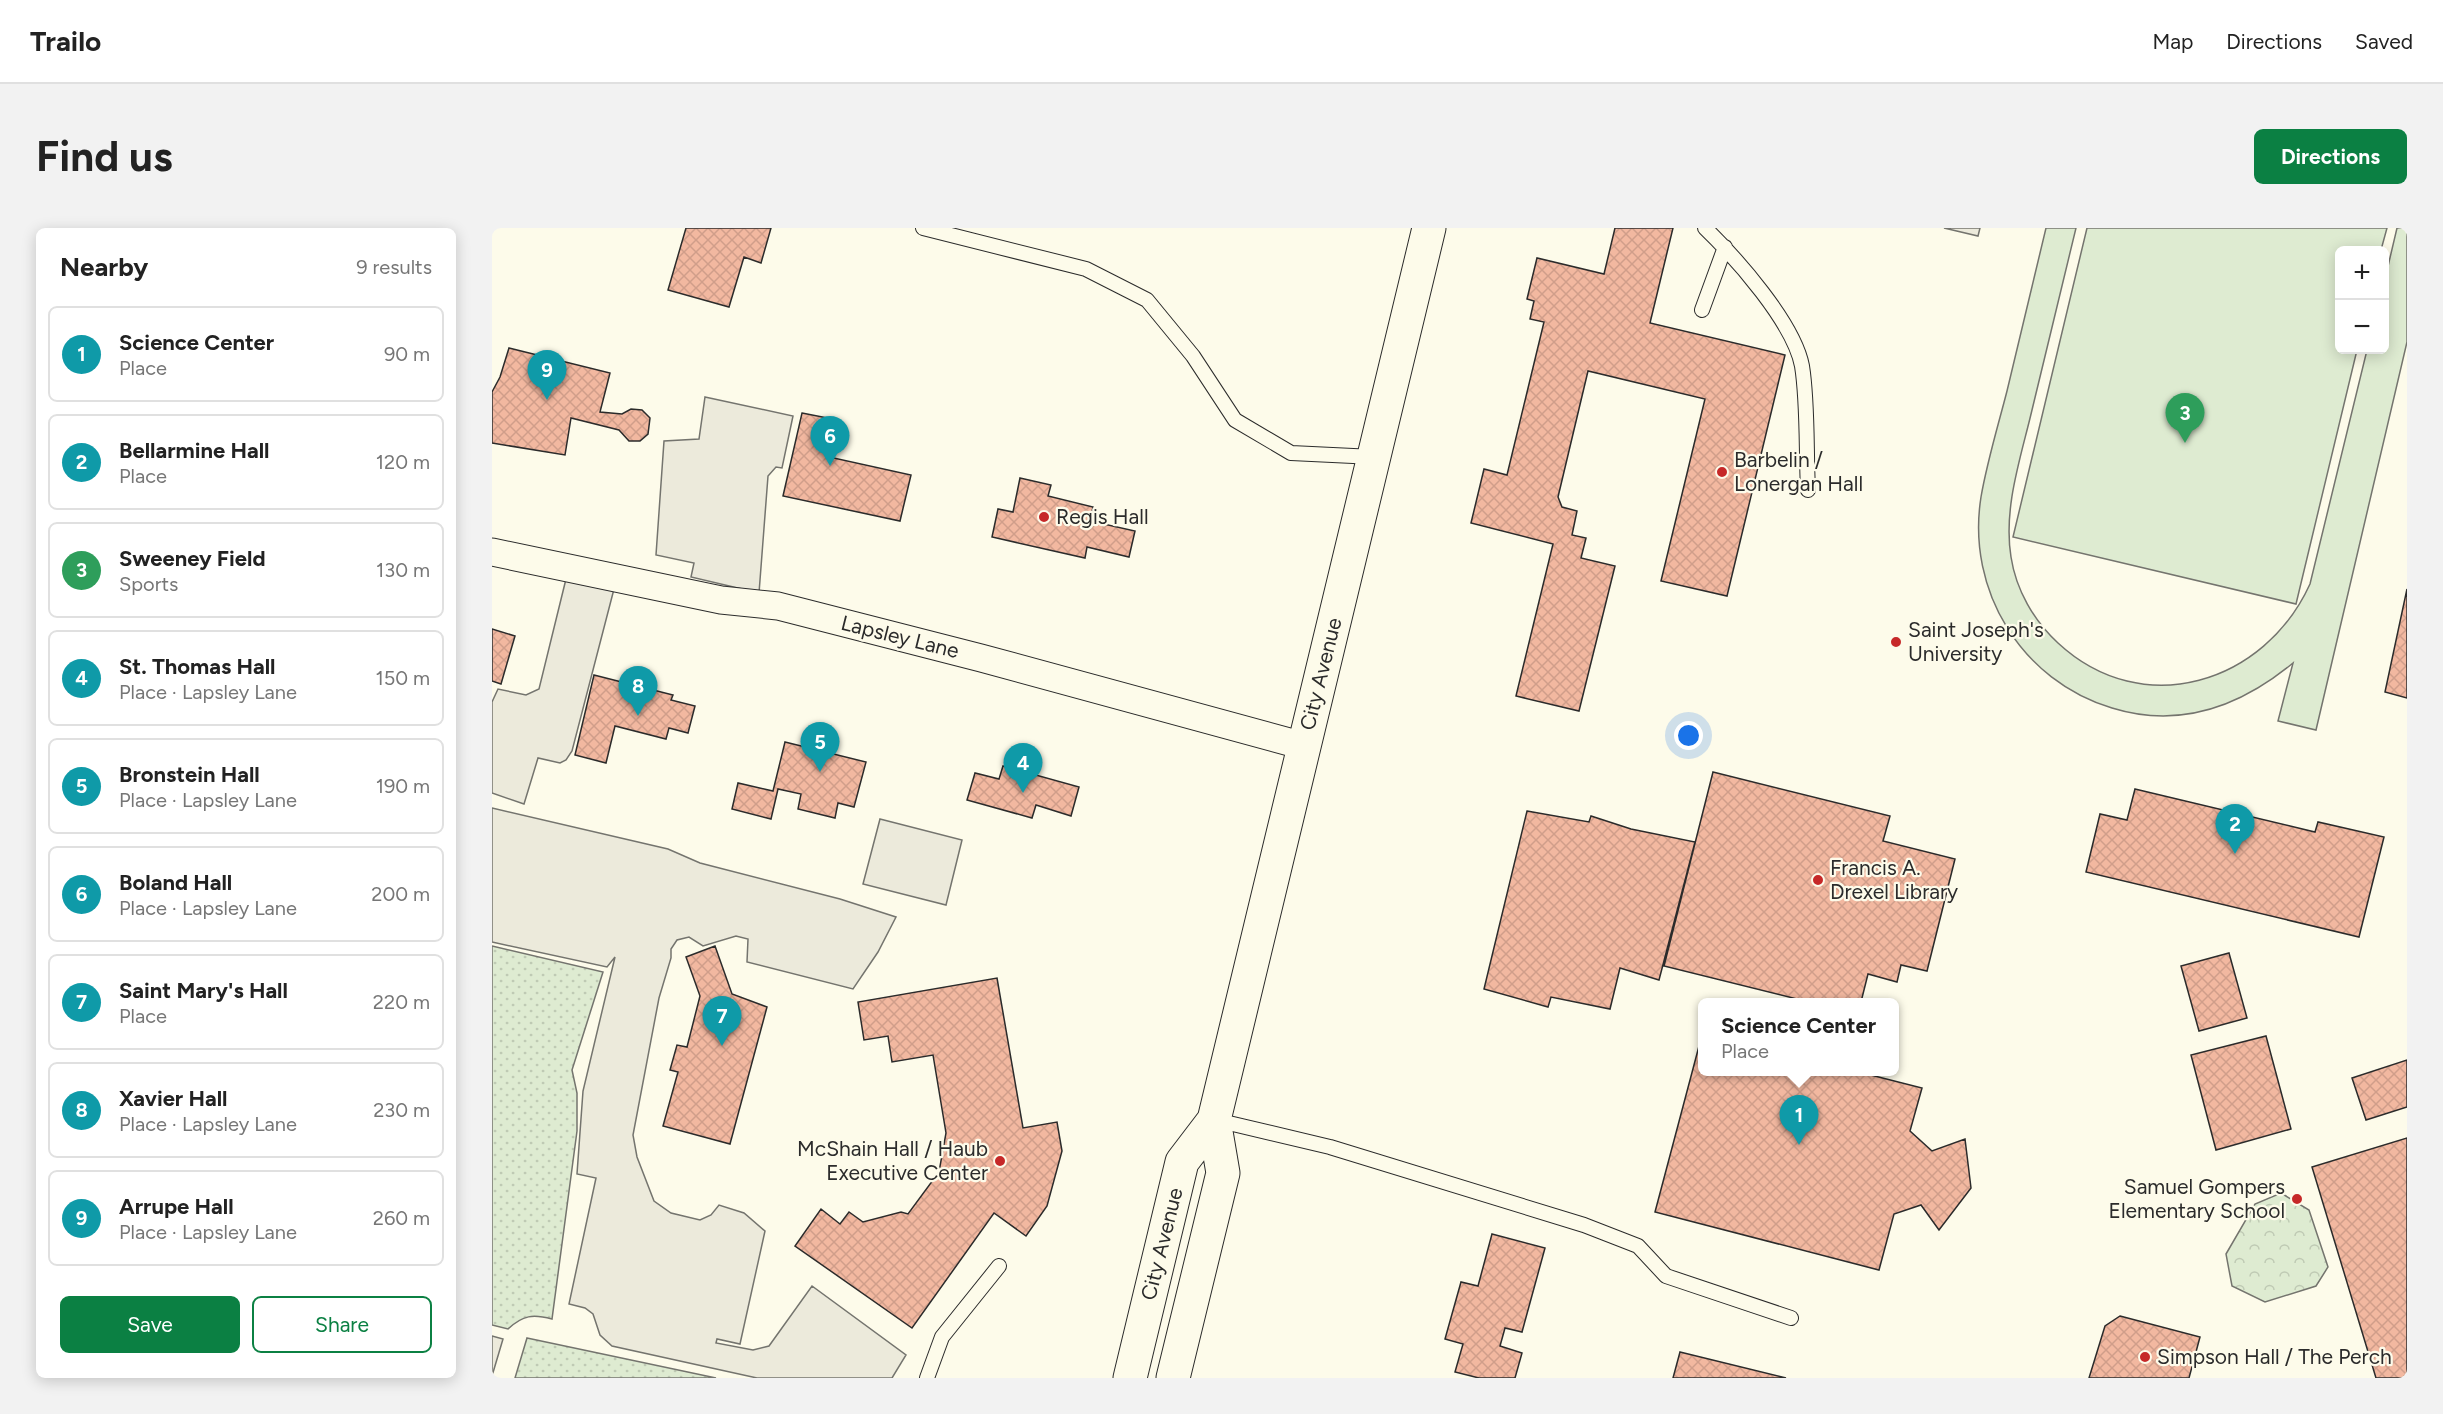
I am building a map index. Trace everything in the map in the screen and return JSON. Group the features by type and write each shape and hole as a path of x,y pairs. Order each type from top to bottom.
{"highway":[{"name":"City Avenue","path":"1173,1378 1223,1173 1214,1120 1429,228"},
{"name":"City Avenue","path":"1130,1378 1182,1162 1214,1120"}],"street":[{"name":"Lapsley Lane","path":"492,552 721,600 778,606 981,658 1304,746"}],"lane":[{"path":"923,228 1086,269 1147,300 1193,356 1235,420 1292,453 1374,457"},
{"path":"1705,228 1725,248 1784,322 1802,364 1808,490"},
{"path":"1702,310 1725,248"},
{"path":"1214,1120 1330,1147 1584,1225 1638,1246 1666,1276 1791,1318"},
{"path":"927,1378 942,1337 999,1266"}],"green space":[{"path":"2046,228 2076,228 2014,483 2009,539 2017,581 2027,604 2041,625 2058,643 2091,667 2127,681 2163,685 2199,680 2233,667 2264,646 2290,618 2310,584 2366,354 2389,354 2389,262 2397,228 2407,228 2407,342 2316,730 2278,721 2293,663 2273,678 2231,702 2209,710 2162,716 2137,714 2112,708 2080,695 2051,677 2027,654 2007,628 1992,598 1982,566 1979,532 1981,497"},
{"path":"2087,228 2387,228 2382,246 2335,246 2335,354 2356,354 2296,604 2013,537"},
{"path":"492,946 603,972 572,1070 577,1093 577,1131 552,1319 539,1316 528,1317 508,1329 492,1325"},
{"path":"2281,1193 2309,1210 2328,1267 2316,1286 2265,1302 2232,1286 2226,1254 2255,1204"},
{"path":"527,1338 716,1378 515,1378"}],"shaded area":[{"path":"1944,228 1980,228 1978,236"},
{"path":"705,397 793,416 782,468 776,467 768,476 759,593 691,577 694,563 656,555 664,441 699,439"},
{"path":"566,579 614,589 572,751 566,760 560,763 538,758 524,804 492,793 492,702 498,689 526,695 539,689"},
{"path":"492,808 668,849 700,863 840,899 896,917 878,952 853,989 747,962 748,939 736,936 703,946 689,937 677,940 671,949 671,958 659,998 633,1135 637,1157 654,1201 671,1213 700,1220 711,1215 719,1205 744,1213 765,1231 740,1344 717,1339 716,1343 753,1350 769,1346 812,1286 906,1355 892,1378 757,1378 612,1346 600,1335 593,1314 585,1308 569,1304 596,1178 577,1174 583,1091 615,957 607,967 492,942"},
{"path":"880,819 962,840 946,905 863,884"},
{"path":"492,1336 503,1339 492,1376"}],"building":[{"path":"686,228 771,228 761,263 744,257 729,307 668,290"},
{"name":"Barbelin / Lonergan Hall","path":"1615,228 1673,228 1650,323 1785,355 1727,596 1661,581 1705,399 1588,371 1558,497 1562,507 1577,511 1572,535 1586,538 1581,558 1615,566 1579,711 1516,696 1553,544 1471,523 1484,469 1507,475 1544,322 1530,319 1534,301 1527,299 1537,258 1604,274"},
{"path":"509,348 610,373 600,412 622,414 631,409 642,410 650,418 648,434 640,441 629,441 619,430 571,418 565,455 492,443 492,392 500,377"},
{"path":"802,413 838,420 829,457 911,475 900,521 783,496"},
{"name":"Regis Hall","path":"1020,478 1051,485 1048,496 1093,507 1090,521 1135,531 1129,557 1087,547 1085,558 992,537 998,509 1013,512"},
{"path":"2407,589 2407,698 2385,692"},
{"path":"492,629 515,636 501,684 492,681"},
{"path":"594,675 673,695 671,700 695,706 688,733 669,728 666,739 615,726 606,763 575,755"},
{"path":"785,742 866,762 854,807 838,803 835,818 798,809 801,794 778,789 771,819 732,809 738,783 773,791"},
{"path":"1003,766 1079,787 1071,816 1036,805 1032,818 967,800 975,773 999,779"},
{"name":"Francis A. Drexel Library","path":"1713,772 1890,816 1883,841 1955,859 1927,971 1901,965 1897,982 1868,974 1862,998 1793,998 1664,966"},
{"path":"2135,789 2315,832 2318,822 2384,837 2359,937 2086,872 2100,814 2127,820"},
{"path":"1527,811 1589,822 1591,816 1631,829 1695,842 1659,980 1620,968 1610,1009 1551,997 1548,1007 1484,989"},
{"path":"715,946 732,994 767,1007 730,1144 663,1126 678,1072 670,1070 677,1045 687,1047 700,996 686,957"},
{"path":"2229,953 2247,1018 2199,1031 2181,966"},
{"name":"McShain Hall / Haub Executive Center","path":"997,978 1023,1128 1057,1122 1062,1151 1047,1206 1026,1236 994,1213 912,1328 795,1246 821,1209 840,1224 849,1212 863,1222 901,1212 908,1214 939,1172 946,1133 933,1055 892,1062 888,1036 864,1040 858,1002"},
{"path":"2266,1036 2291,1129 2216,1150 2191,1055"},
{"path":"1698,1050 1698,1076 1875,1076 1922,1088 1910,1131 1932,1151 1965,1139 1971,1188 1939,1230 1921,1205 1894,1214 1879,1270 1655,1212"},
{"path":"2407,1060 2407,1107 2366,1120 2352,1078"},
{"path":"2407,1138 2407,1378 2376,1378 2312,1167"},
{"path":"1492,1234 1545,1248 1522,1332 1505,1328 1500,1346 1522,1353 1515,1378 1479,1378 1455,1372 1463,1344 1445,1339 1461,1282 1478,1286"},
{"name":"Simpson Hall / The Perch","path":"2120,1316 2200,1337 2189,1378 2089,1378 2105,1326"},
{"path":"1680,1352 1786,1378 1673,1378"}],"place":[{"name":"Arrupe Hall","path":"547,400"},
{"name":"Sweeney Field","path":"2185,443"},
{"name":"Boland Hall","path":"830,466"},
{"name":"Barbelin / Lonergan Hall","path":"1722,472"},
{"name":"Regis Hall","path":"1044,517"},
{"name":"Saint Joseph's University","path":"1896,642"},
{"name":"Xavier Hall","path":"638,716"},
{"name":"Bronstein Hall","path":"820,772"},
{"name":"St. Thomas Hall","path":"1023,793"},
{"name":"Bellarmine Hall","path":"2235,854"},
{"name":"Francis A. Drexel Library","path":"1818,880"},
{"name":"Saint Mary's Hall","path":"722,1046"},
{"name":"Science Center","path":"1799,1145"},
{"name":"McShain Hall / Haub Executive Center","path":"1000,1161"},
{"name":"Samuel Gompers Elementary School","path":"2297,1199"},
{"name":"Simpson Hall / The Perch","path":"2145,1357"}]}
